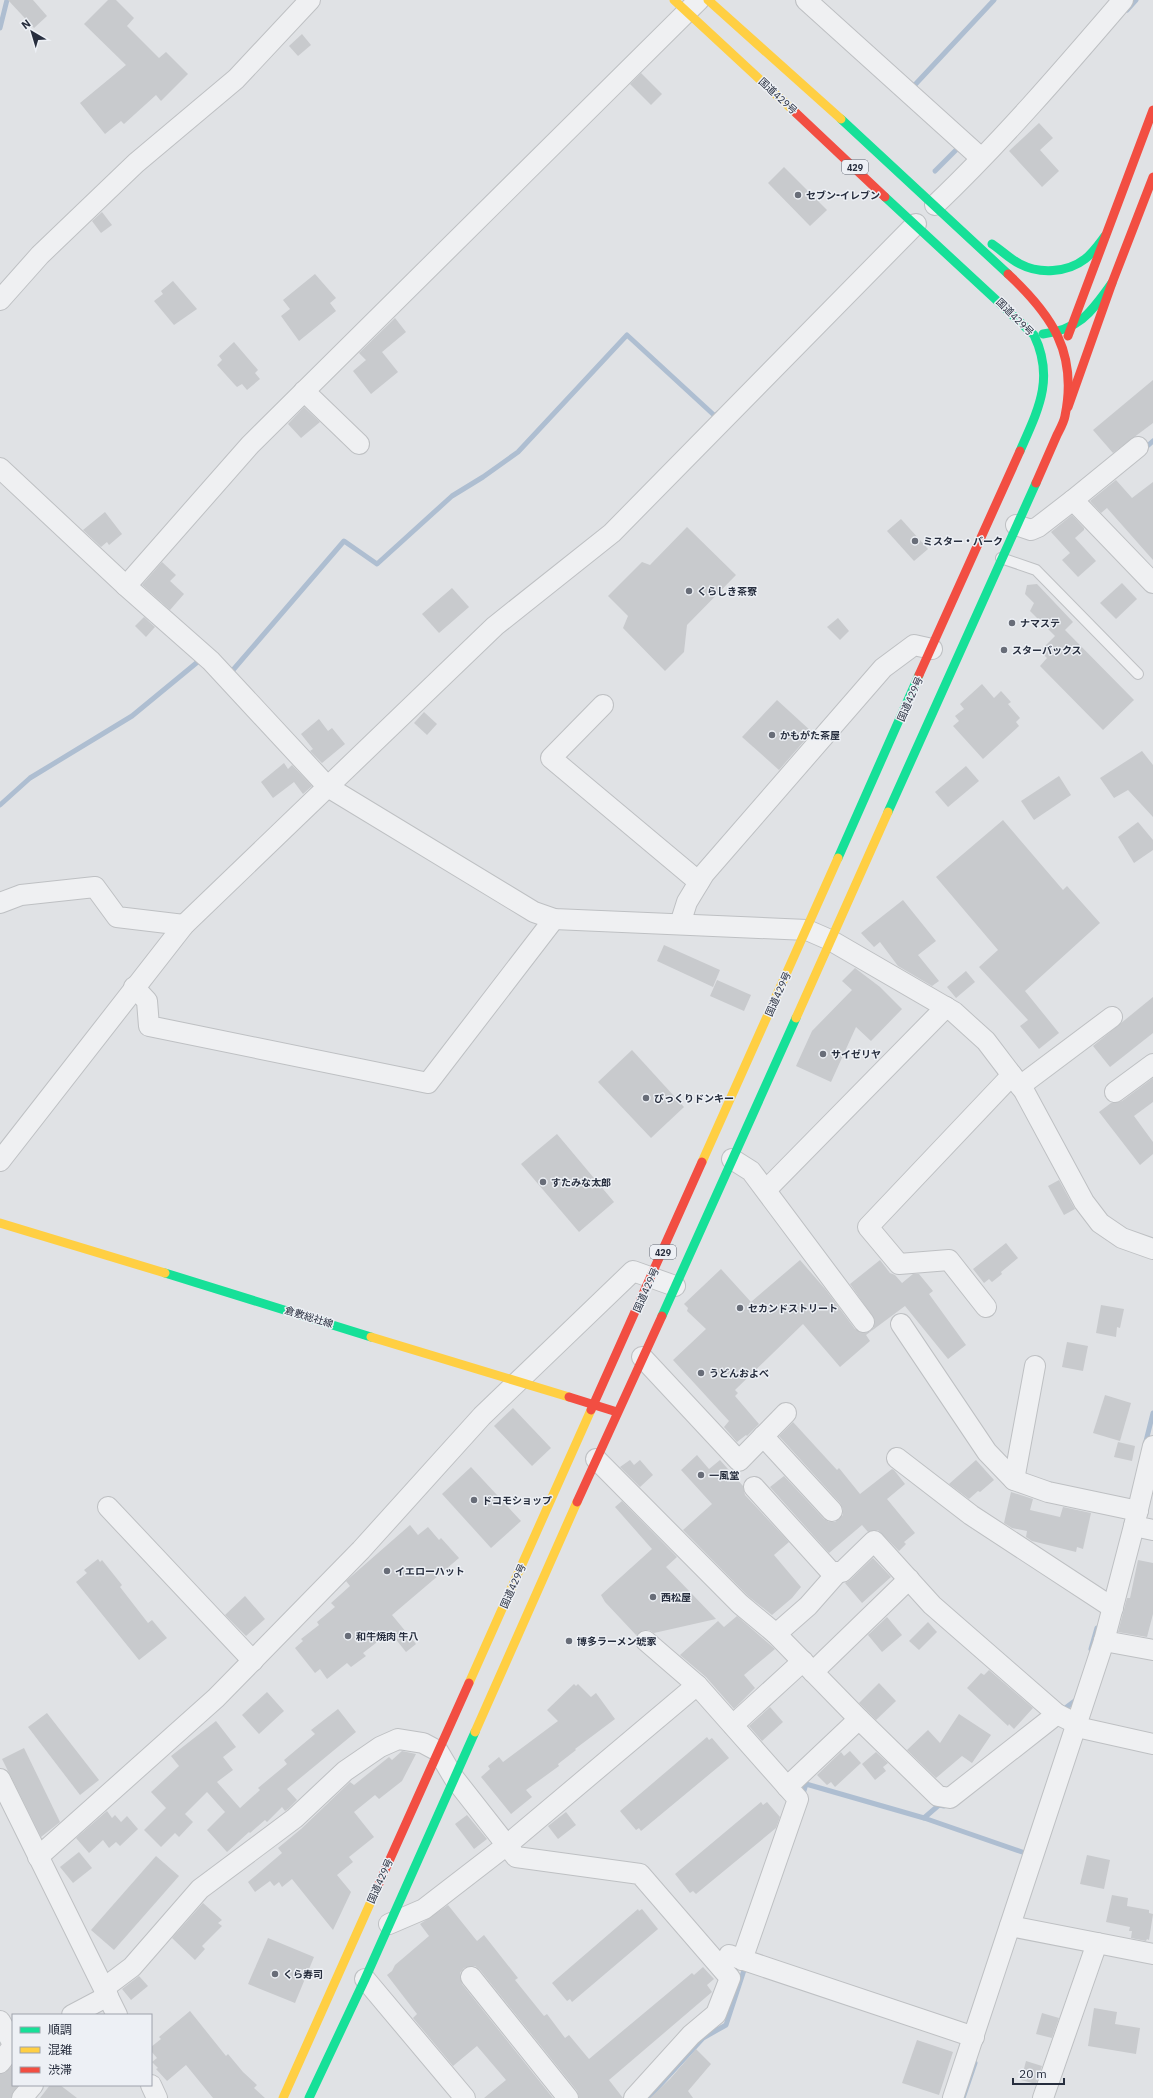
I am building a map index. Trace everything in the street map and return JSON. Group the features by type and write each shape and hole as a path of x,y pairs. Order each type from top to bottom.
{"main road":[{"name":"429","path":"309,2098 365,1979 617,1412 1065,417 1068,379 1063,350 1057,333 1047,316 1026,292 942,211 700,3"},
{"name":"国道429号","path":"283,2098 807,930 1040,406 1045,364 1042,352 1034,335 916,224 700,3"},
{"path":"1058,364 1104,236 1153,110"},
{"path":"1065,417 1112,283 1153,177"},
{"path":"942,211 1019,263 1027,267 1043,270 1056,270 1076,264 1091,254 1104,236"},
{"path":"1034,335 1057,333 1071,329 1091,310 1112,283"},
{"path":"1040,406 1052,378"},
{"name":"倉敷総社線","path":"0,1223 617,1412"}],"street":[{"path":"0,300 40,255 136,163 236,79 310,0"},
{"path":"806,0 982,158"},
{"path":"942,211 982,158 1053,82 1123,0"},
{"path":"126,586 250,445 700,3"},
{"path":"0,1161 138,991 184,925 333,791 495,626 612,533 916,224"},
{"path":"304,391 359,444"},
{"path":"1016,525 1031,530 1038,527 1073,500 1147,450"},
{"path":"0,468 126,586 211,660 333,791 534,912 544,917 554,919 807,930 830,940 954,1012 986,1041 1016,1081 1084,1202 1100,1223 1122,1238 1153,1249"},
{"path":"1073,500 1153,583"},
{"path":"680,924 687,902 699,882 883,668 914,645 932,649"},
{"path":"603,705 551,758 699,882"},
{"path":"0,903 21,895 95,888 117,917 184,925"},
{"path":"138,991 149,1011 149,1026 428,1083 554,919"},
{"path":"766,1190 946,1007"},
{"path":"986,1307 949,1260 899,1264 868,1227 1016,1081 1112,1017"},
{"path":"1115,1092 1153,1064"},
{"path":"732,1159 751,1171 864,1322"},
{"path":"38,1857 216,1698 361,1550 482,1416 633,1272 675,1286"},
{"path":"901,1324 987,1452 1014,1480 1138,1520"},
{"path":"642,1357 739,1461 786,1413"},
{"path":"1014,1480 1035,1366"},
{"path":"763,1436 832,1510"},
{"path":"897,1458 971,1515 1113,1608"},
{"path":"596,1459 740,1604 776,1634 859,1719 938,1796 950,1798 1057,1714"},
{"path":"953,2098 1010,1926 1110,1642 1113,1608 1138,1520 1152,1459"},
{"path":"754,1487 831,1572 842,1572 874,1541 932,1605 1057,1714 1081,1727 1153,1744"},
{"path":"108,1507 253,1661"},
{"path":"776,1634 808,1606 838,1572"},
{"path":"733,1725 808,1666 909,1579"},
{"path":"646,1641 697,1685 798,1799 745,1961"},
{"path":"1110,1642 1153,1650"},
{"path":"389,1924 424,1909 507,1845 697,1685"},
{"path":"787,1788 859,1719"},
{"path":"73,2014 106,1992 132,1967 200,1889 295,1818 345,1771 380,1747 398,1739 423,1743 438,1751 454,1778 516,1856 640,1874 730,1978 716,2014 691,2035 634,2098"},
{"path":"0,1779 117,2014"},
{"path":"1010,1926 1153,1954"},
{"path":"1044,2098 1097,1943"},
{"path":"703,1947 974,2036"},
{"path":"471,1978 568,2098"},
{"path":"365,1979 465,2098"},
{"path":"0,2021 12,2043"},
{"path":"0,2063 12,2046"},
{"path":"22,2098 32,2086"},
{"path":"151,2086 157,2098"}],"lane":[{"path":"1001,558 1036,570 1138,674"}],"building":[{"path":"8,0 33,0 47,16 34,28"},
{"path":"108,0 116,0 134,18 127,26 159,58 166,52 188,74 161,101 156,95 124,124 121,121 105,134 80,103 126,65 84,24"},
{"path":"302,34 311,45 298,56 289,46"},
{"path":"641,73 662,94 651,105 630,84"},
{"path":"1039,123 1053,138 1040,150 1059,171 1042,187 1009,151"},
{"path":"784,167 827,210 810,226 768,183"},
{"path":"102,212 112,225 101,233 92,221"},
{"path":"315,274 336,298 330,303 336,311 299,341 281,316 290,309 283,300"},
{"path":"173,281 197,309 174,325 154,301 163,294 161,291"},
{"path":"395,318 406,332 382,352 398,372 371,394 353,371 366,360 359,353"},
{"path":"234,342 258,370 255,373 260,379 247,390 242,384 237,387 217,365 222,360 219,356"},
{"path":"1153,380 1153,423 1113,453 1093,430"},
{"path":"304,407 320,422 301,438 288,424"},
{"path":"1116,480 1132,498 1153,482 1153,560 1107,508 1101,513 1090,501"},
{"path":"105,512 122,534 109,545 107,542 101,547 83,530"},
{"path":"1072,515 1084,528 1084,530 1075,538 1096,561 1078,577 1062,560 1070,553 1051,532"},
{"path":"901,519 928,549 914,561 887,531"},
{"path":"687,527 736,575 687,625 684,652 665,671 623,628 628,616 608,596 642,562 650,565"},
{"path":"162,562 176,575 170,581 184,594 170,610 142,585"},
{"path":"1122,583 1137,599 1116,619 1100,603"},
{"path":"1037,584 1073,622 1065,630 1134,700 1103,730 1040,666 1047,658 1040,651 1055,636 1030,611 1034,603 1025,594 1027,585"},
{"path":"452,588 469,607 439,633 422,614"},
{"path":"144,617 155,627 146,637 135,626"},
{"path":"838,618 849,631 840,640 827,627"},
{"path":"982,684 994,698 1001,691 1011,702 1008,704 1020,718 1016,722 1019,726 983,759 953,726 959,721 955,716 964,709 960,704"},
{"path":"777,700 812,732 779,770 742,737"},
{"path":"424,712 437,724 427,735 414,723"},
{"path":"319,719 328,731 332,728 345,744 322,763 310,751 313,749 301,734"},
{"path":"1142,751 1153,765 1153,817 1128,790 1114,798 1100,778"},
{"path":"284,763 288,769 292,765 312,786 303,794 294,782 273,798 261,782"},
{"path":"966,766 979,781 948,807 935,792"},
{"path":"1059,776 1071,795 1034,820 1021,801"},
{"path":"1003,820 1063,890 1067,886 1100,923 1025,991 1059,1033 1039,1049 1020,1026 1028,1020 979,967 998,950 936,877"},
{"path":"1138,822 1153,840 1153,850 1134,863 1118,837"},
{"path":"903,900 936,941 918,955 939,981 932,986 898,966 880,942 874,947 861,933"},
{"path":"664,945 720,970 713,987 657,961"},
{"path":"855,968 880,987 902,1009 871,1041 856,1027 831,1082 796,1066 812,1031 852,990 842,981"},
{"path":"966,971 975,982 956,998 947,987"},
{"path":"717,980 751,995 744,1011 710,996"},
{"path":"1153,997 1153,1033 1110,1067 1093,1046"},
{"path":"632,1050 684,1107 651,1138 598,1082"},
{"path":"1153,1078 1153,1102 1134,1116 1153,1142 1153,1154 1140,1165 1099,1112 1111,1103 1122,1101"},
{"path":"557,1134 614,1202 579,1232 521,1164"},
{"path":"1059,1180 1075,1209 1064,1215 1048,1186"},
{"path":"1006,1243 1018,1258 1001,1272 1002,1274 992,1282 989,1279 984,1283 973,1269"},
{"path":"800,1260 826,1290 855,1329 865,1333 871,1331 874,1327 875,1320 850,1284 880,1260 890,1273 895,1275 902,1283 913,1274 919,1274 933,1291 929,1294 966,1345 948,1359 905,1306 866,1335 870,1341 840,1367 803,1324 735,1390 738,1393 735,1396 759,1424 747,1436 746,1435 737,1442 724,1427 729,1421 673,1360 706,1329 687,1311 688,1308 684,1304 721,1269 751,1302"},
{"path":"1101,1305 1124,1309 1120,1328 1117,1327 1116,1337 1096,1333"},
{"path":"1067,1342 1088,1346 1083,1371 1062,1367"},
{"path":"1105,1395 1131,1403 1120,1441 1093,1433"},
{"path":"513,1408 551,1448 532,1466 494,1426"},
{"path":"793,1422 837,1470 839,1468 860,1494 892,1469 894,1470 905,1484 887,1499 915,1533 904,1542 906,1544 899,1551 878,1530 868,1532 862,1525 829,1553 770,1487 784,1476 824,1519 829,1522 835,1522 843,1515 843,1509 840,1503 779,1436"},
{"path":"1118,1442 1135,1446 1132,1461 1114,1457"},
{"path":"697,1455 709,1469 720,1460 743,1486 745,1495 789,1542 774,1555 801,1587 792,1598 772,1615 748,1596 683,1530 712,1504 681,1470"},
{"path":"630,1460 634,1465 640,1460 653,1475 640,1487 620,1467"},
{"path":"976,1460 994,1480 969,1499 949,1484"},
{"path":"471,1467 521,1521 491,1548 442,1494"},
{"path":"1011,1492 1033,1499 1030,1510 1060,1517 1063,1507 1091,1513 1083,1549 1077,1547 1076,1552 1032,1541 1026,1537 1027,1531 1012,1528 1004,1523"},
{"path":"622,1501 677,1557 666,1567 716,1619 654,1633 649,1630 643,1630 636,1635 605,1602 601,1595 652,1549 615,1507"},
{"path":"410,1525 418,1535 428,1527 439,1540 441,1538 459,1558 392,1615 416,1644 406,1652 390,1632 363,1653 366,1656 351,1667 347,1663 327,1679 320,1669 315,1673 295,1648 303,1641 301,1639 319,1625 317,1622 335,1607 331,1603 350,1586 346,1581"},
{"path":"873,1558 891,1577 862,1603 845,1583"},
{"path":"98,1559 100,1562 102,1560 122,1585 120,1587 148,1623 152,1620 167,1638 139,1660 76,1582 87,1573 84,1570"},
{"path":"1138,1560 1153,1563 1153,1614 1147,1637 1118,1632 1127,1598 1130,1598"},
{"path":"245,1596 265,1619 246,1636 225,1615"},
{"path":"737,1616 775,1649 744,1675 755,1688 734,1709 706,1677 680,1655 718,1621 724,1627"},
{"path":"887,1617 902,1635 882,1652 868,1635"},
{"path":"928,1622 937,1632 919,1650 909,1641"},
{"path":"989,1670 1033,1708 1014,1729 1009,1724 1008,1726 967,1688 981,1673 984,1675"},
{"path":"879,1683 896,1701 876,1720 859,1703"},
{"path":"574,1684 576,1686 578,1684 591,1697 596,1693 615,1719 575,1749 576,1750 558,1764 559,1766 526,1790 532,1797 511,1814 481,1777 490,1769 488,1766 499,1757 503,1762 558,1721 547,1710"},
{"path":"267,1692 284,1711 259,1734 242,1715"},
{"path":"770,1707 783,1722 762,1741 749,1726"},
{"path":"338,1709 356,1732 287,1789 297,1800 288,1809 285,1811 282,1807 267,1822 265,1820 250,1833 249,1832 227,1852 207,1830 225,1812 207,1792 185,1814 193,1822 179,1837 175,1833 161,1847 144,1830 166,1808 151,1792 179,1766 171,1756 216,1721 236,1747 223,1757 233,1770 217,1782 240,1808 260,1790 258,1788 287,1764 284,1760 315,1734 311,1730"},
{"path":"47,1713 99,1780 80,1795 28,1727"},
{"path":"959,1714 991,1735 972,1763 962,1756 936,1778 907,1750 928,1730 940,1743"},
{"path":"707,1737 709,1740 712,1738 729,1758 641,1831 639,1828 636,1830 620,1811"},
{"path":"24,1748 60,1822 41,1837 2,1759"},
{"path":"402,1751 416,1754 402,1781 379,1799 375,1795 354,1812 374,1837 349,1857 353,1862 337,1875 351,1892 333,1930 292,1879 282,1887 279,1882 274,1886 270,1881 255,1892 248,1882 282,1853 278,1848 301,1829 350,1782 354,1785 389,1757 392,1760"},
{"path":"850,1751 861,1763 835,1787 831,1782 827,1785 817,1775 841,1752 844,1756"},
{"path":"876,1752 888,1763 883,1767 886,1771 875,1780 862,1764"},
{"path":"761,1802 763,1805 767,1802 780,1817 776,1828 696,1894 693,1891 690,1893 675,1874"},
{"path":"107,1811 112,1818 115,1815 121,1822 127,1816 138,1829 120,1846 116,1842 109,1848 103,1840 89,1853 76,1838"},
{"path":"566,1812 576,1825 558,1839 548,1826"},
{"path":"467,1815 487,1839 474,1849 455,1824"},
{"path":"79,1852 92,1868 73,1883 60,1867"},
{"path":"1087,1855 1110,1860 1104,1889 1080,1884"},
{"path":"156,1856 179,1876 114,1950 91,1930"},
{"path":"1112,1895 1128,1898 1127,1906 1149,1910 1149,1913 1153,1914 1149,1940 1147,1939 1146,1941 1131,1938 1132,1931 1129,1931 1130,1927 1106,1922"},
{"path":"203,1903 222,1920 218,1923 222,1926 202,1946 205,1949 195,1960 172,1938"},
{"path":"448,1905 477,1941 484,1935 518,1978 515,1980 544,2016 547,2014 565,2038 569,2035 589,2059 692,1973 694,1975 703,1967 714,1979 707,1985 712,1992 609,2080 623,2098 579,2098 577,2091 480,1970 475,1966 464,1968 460,1973 462,1984 553,2098 484,2098 506,2080 477,2046 453,2066 413,2018 417,2014 387,1975 392,1971 395,1965 429,1936 420,1924"},
{"path":"638,1909 639,1911 642,1909 658,1929 572,2002 570,1999 567,2001 552,1983"},
{"path":"268,1938 314,1957 295,2003 248,1984"},
{"path":"139,1976 148,1986 131,2000 122,1989"},
{"path":"1094,2008 1117,2012 1115,2024 1140,2028 1136,2054 1088,2046"},
{"path":"190,2011 226,2056 228,2054 243,2072 257,2085 254,2088 265,2098 213,2098 186,2065 167,2081 152,2062 157,2058 152,2052 152,2046 161,2039 159,2037"},
{"path":"1042,2013 1059,2018 1052,2038 1036,2034"},
{"path":"917,2040 953,2052 939,2095 902,2083"},
{"path":"696,2049 711,2064 688,2091 693,2098 650,2098 670,2079"},
{"path":"1026,2061 1042,2066 1036,2084 1021,2080"},
{"path":"12,2066 12,2086 17,2086 11,2098 0,2098 0,2074 5,2073"},
{"path":"49,2086 61,2086 77,2098 40,2098"}],"waterway":[{"path":"0,28 7,0"},
{"path":"911,89 994,0"},
{"path":"1127,10 1136,0"},
{"path":"935,171 961,145"},
{"path":"233,670 344,541 377,564 452,496 483,477 518,452 627,335 715,416 718,413"},
{"path":"1143,450 1153,441"},
{"path":"0,805 30,778 132,716 200,660"},
{"path":"1145,1445 1153,1413"},
{"path":"1091,1649 1097,1628"},
{"path":"1064,1709 1076,1700 1077,1697"},
{"path":"802,1797 806,1784 924,1818 939,1805 944,1806"},
{"path":"924,1818 1025,1853"},
{"path":"648,2098 703,2038 726,2025 746,1964"},
{"path":"963,2098 975,2063"}],"traffic: fast":[{"path":"841,119 1008,274"},
{"path":"885,197 1034,335 1040,351 1044,380 1038,408 1020,451"},
{"path":"992,244 1020,264 1044,271 1062,269 1078,264 1093,251 1105,236"},
{"path":"1043,334 1056,332 1067,328 1084,318 1112,283"},
{"path":"888,812 1036,483"},
{"path":"838,858 919,675"},
{"path":"662,1316 796,1018"},
{"path":"165,1273 371,1337"},
{"path":"309,2098 365,1979 475,1732"}],"traffic: slow":[{"path":"674,0 796,113"},
{"path":"708,0 841,119"},
{"path":"796,1018 888,812"},
{"path":"702,1162 838,858"},
{"path":"0,1223 165,1273"},
{"path":"371,1337 569,1397"},
{"path":"469,1683 591,1410"},
{"path":"475,1732 577,1502"},
{"path":"283,2098 377,1888"}],"traffic: jam":[{"path":"1068,336 1153,110"},
{"path":"796,113 885,197"},
{"path":"1068,407 1112,283 1153,177"},
{"path":"1008,274 1024,289 1049,320 1058,337 1064,354 1068,373 1068,393 1062,426 1036,483"},
{"path":"919,675 1020,451"},
{"path":"591,1410 702,1162"},
{"path":"577,1502 662,1316"},
{"path":"569,1397 617,1412"},
{"path":"377,1888 469,1683"}],"place":[{"name":"セブン-イレブン","path":"798,195"},
{"name":"ミスター・バーク","path":"915,541"},
{"name":"くらしき茶寮","path":"689,591"},
{"name":"ナマステ","path":"1012,623"},
{"name":"スターバックス","path":"1004,650"},
{"name":"かもがた茶屋","path":"772,735"},
{"name":"サイゼリヤ","path":"823,1054"},
{"name":"びっくりドンキー","path":"646,1098"},
{"name":"すたみな太郎","path":"543,1182"},
{"name":"セカンドストリート","path":"740,1308"},
{"name":"うどんおよべ","path":"701,1373"},
{"name":"一風堂","path":"701,1475"},
{"name":"ドコモショップ","path":"474,1500"},
{"name":"イエローハット","path":"387,1571"},
{"name":"西松屋","path":"653,1597"},
{"name":"和牛焼肉 牛八","path":"348,1636"},
{"name":"博多ラーメン琥家","path":"569,1641"},
{"name":"くら寿司","path":"275,1974"}]}
